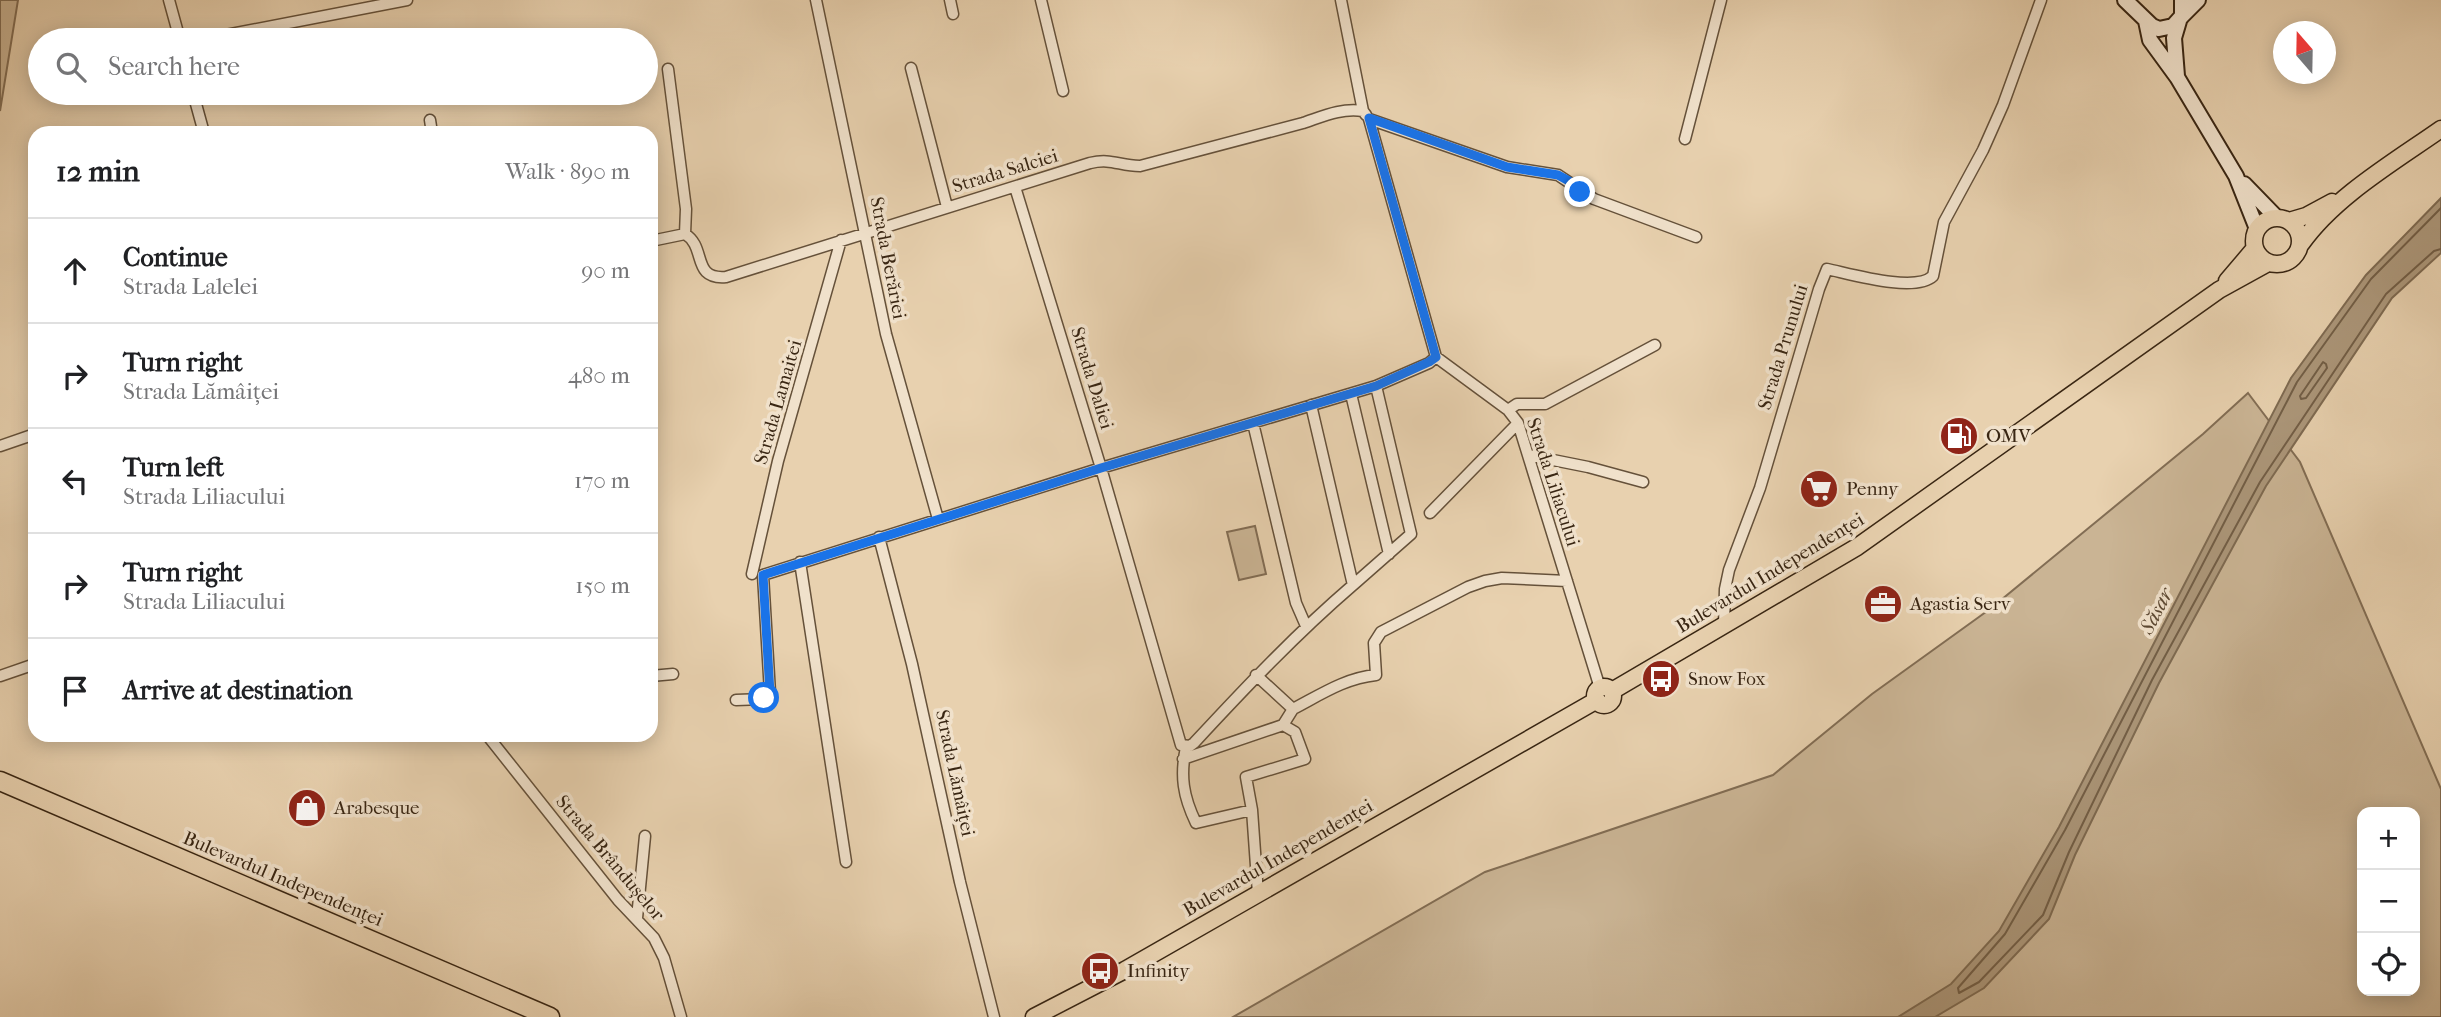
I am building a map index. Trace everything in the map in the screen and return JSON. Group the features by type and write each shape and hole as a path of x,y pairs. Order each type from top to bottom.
{"highway":[{"name":"Bulevardul Independenței","path":"0,781 550,1017"}],"main road":[{"path":"2365,183 2311,230 2289,262 2275,265 2259,257 2254,241 2263,223 2322,208 2365,183 2441,129"},
{"path":"2283,220 2296,227 2301,244"},
{"name":"Bulevardul Independenței","path":"2219,290 2255,248"},
{"name":"Bulevardul Independenței","path":"1034,1017 1125,970 1857,547 2219,290 2268,263"},
{"name":"Bulevardul Independenței","path":"1052,1017 1125,970"}],"street":[{"path":"169,0 177,28"},
{"path":"262,28 407,0"},
{"name":"Strada Berăriei","path":"816,0 886,334 938,519"},
{"path":"950,0 953,14"},
{"path":"1041,0 1063,91"},
{"path":"736,700 764,698 770,693 763,575 1101,468 1376,386 1436,357 1366,115 1341,0"},
{"path":"1685,139 1721,0"},
{"name":"Strada Prunului","path":"1724,625 1725,589 1729,570 1760,488 1827,269 1889,282 1926,282 1933,276 1944,222 1983,150 2003,105 2041,0"},
{"path":"2125,0 2159,29 2166,29 2181,19 2198,0"},
{"path":"2143,0 2150,40 2178,77 2236,176 2258,229"},
{"path":"2178,77 2174,38 2181,19 2182,0"},
{"path":"911,68 947,207"},
{"path":"658,240 685,234 686,209 668,69"},
{"path":"196,105 202,126"},
{"name":"Strada Salciei","path":"685,234 695,244 702,267 707,273 716,278 726,277 1090,163 1103,160 1140,166 1303,124 1326,113 1340,110 1366,115"},
{"path":"1366,115 1507,167 1558,175 1594,199 1696,237"},
{"path":"430,120 431,126"},
{"path":"2236,176 2283,220"},
{"name":"Strada Daliei","path":"1015,187 1183,744"},
{"name":"Strada Lamaitei","path":"752,574 778,461 841,240"},
{"path":"1508,410 1517,404 1545,404 1655,345"},
{"name":"Strada Liliacului","path":"1436,357 1508,410 1518,423 1603,693"},
{"path":"1252,810 1196,823 1188,806 1181,769 1183,744 1194,743 1306,626 1411,534 1376,386"},
{"path":"1351,394 1389,554"},
{"path":"1311,405 1353,585"},
{"path":"1253,423 1296,603 1306,626"},
{"path":"1430,513 1518,423"},
{"path":"0,446 28,436"},
{"path":"1528,455 1643,482"},
{"name":"Strada Lămâiței","path":"879,537 912,664 960,882 994,1017"},
{"path":"800,562 846,862"},
{"path":"1183,759 1283,725 1293,709 1343,683 1376,675 1374,643 1381,632 1468,587 1502,578 1567,581"},
{"path":"0,676 28,666"},
{"path":"658,675 673,674"},
{"path":"1256,676 1293,709"},
{"path":"1258,894 1252,810 1246,777 1305,760 1296,732 1283,725"},
{"name":"Strada Brândușelor","path":"493,742 618,900 654,938 664,958 681,1017"},
{"path":"637,918 645,836"}],"shaded area":[{"path":"0,0 18,0 0,111"},
{"path":"2248,393 2300,462 2441,789 2441,1017 1233,1017 1485,872 1773,775 1872,694 1990,609 2203,434"},
{"path":"1255,526 1266,574 1239,580 1227,532"}],"water":[{"path":"2441,198 2441,253 2392,298 2266,486 2159,683 2075,855 2049,919 1984,988 1935,1017 1898,1017 1951,984 1999,931 2059,827 2291,378 2366,275"}],"place":[{"name":"OMV","path":"1959,436"},
{"name":"Penny","path":"1819,489"},
{"name":"Agastia Serv","path":"1883,604"},
{"name":"Snow Fox","path":"1661,679"},
{"name":"Arabesque","path":"307,808"},
{"name":"Infinity","path":"1100,971"}],"route":[{"path":"764,698 770,693 763,575 1101,468 1376,386 1436,357 1369,118 1507,167 1558,175 1580,192"}],"water label":[{"name":"Săsar","path":"2156,611"}]}
